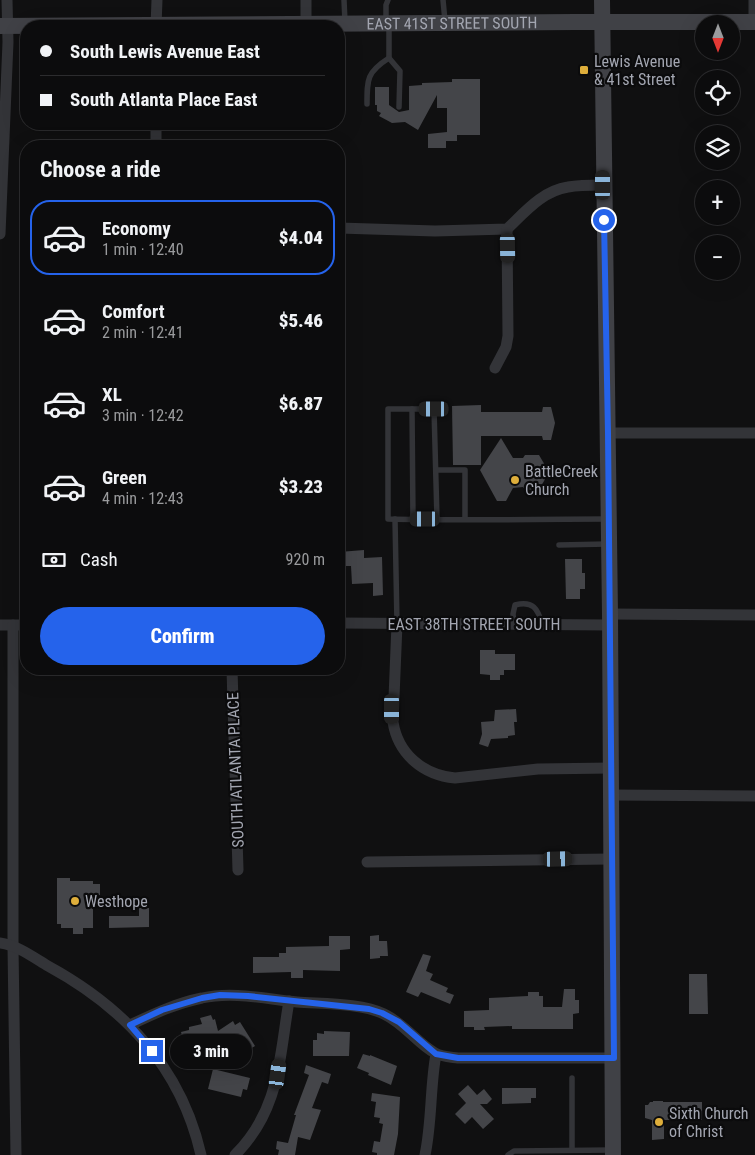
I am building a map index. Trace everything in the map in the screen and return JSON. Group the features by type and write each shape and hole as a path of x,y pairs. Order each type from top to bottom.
{"main road":[{"path":"602,0 610,619 614,1058 613,1152"},
{"name":"EAST 41ST STREET SOUTH","path":"345,24 754,22"},
{"name":"EAST 41ST STREET SOUTH","path":"4,26 20,26"}],"street":[{"path":"0,234 4,26 7,0"},
{"path":"156,20 157,0"},
{"path":"306,0 306,20"},
{"path":"754,0 754,22"},
{"path":"345,228 434,231 507,229 538,201 557,190 569,186 603,185"},
{"path":"495,368 506,347 508,336 507,229"},
{"path":"608,433 755,433"},
{"name":"EAST 38TH STREET SOUTH","path":"345,623 542,624 610,619 755,615"},
{"path":"397,624 392,722 395,736 413,761 442,777 455,778 538,769 611,768"},
{"path":"0,625 20,625"},
{"path":"13,625 13,946 16,1155"},
{"name":"SOUTH ATLANTA PLACE","path":"232,675 238,870"},
{"path":"611,795 755,796"},
{"path":"367,862 611,859"},
{"path":"0,944 13,946 75,980 102,999 130,1025 172,1078 184,1102 201,1155"},
{"path":"130,1025 162,1010 202,998 220,995 248,996 369,1009 399,1022 436,1054 458,1058 614,1058"},
{"path":"235,1155 258,1129 269,1103 278,1074 289,1001"},
{"path":"425,1155 436,1054"}],"lane":[{"path":"344,0 345,20"},
{"path":"388,0 386,5 389,58 400,71 399,107"},
{"path":"444,0 445,23"},
{"path":"367,104 367,87 370,74 376,66 389,58"},
{"path":"437,519 434,409 388,409 388,519 395,519 414,519 437,519 608,519"},
{"path":"412,409 414,519"},
{"path":"436,470 465,470 465,519"},
{"path":"395,519 397,624"},
{"path":"559,545 609,544"},
{"path":"514,624 515,604 523,602 533,606 539,612 542,624"},
{"path":"572,1078 572,1150"},
{"path":"508,1155 514,1151 572,1150 613,1152"}],"building":[{"path":"452,79 480,79 480,135 457,135 457,141 446,141 446,148 428,148 428,134 447,132 447,108 437,108 437,95 418,130 405,122 392,123 379,116 381,113 377,111 377,105 375,105 375,87 389,87 389,105 399,112 409,110 409,86 422,85 422,83 452,82"},
{"path":"481,405 481,412 542,412 543,407 551,407 555,423 551,440 543,440 542,436 481,436 481,465 453,465 452,406"},
{"name":"BattleCreek Church","path":"501,438 513,458 523,458 525,455 539,455 549,472 539,490 525,490 523,487 513,488 506,501 497,501 480,470"},
{"path":"364,550 364,558 382,557 383,595 373,596 373,583 352,584 351,566 345,566 345,552"},
{"path":"565,559 582,559 582,573 585,573 585,589 580,589 580,599 566,599"},
{"path":"480,650 495,650 495,654 515,654 515,670 504,670 504,675 500,675 500,680 490,680 490,675 480,674"},
{"path":"516,709 515,735 508,736 508,738 491,739 488,747 479,744 482,734 481,722 494,721 495,710"},
{"name":"Westhope","path":"57,878 70,878 70,881 93,881 93,884 100,884 100,895 93,895 93,928 83,928 83,934 73,934 73,928 61,928 61,924 57,924"},
{"path":"139,908 149,908 149,927 109,928 109,916 139,916"},
{"path":"379,935 379,941 387,941 388,956 370,959 370,936"},
{"path":"329,936 350,936 350,949 340,950 340,971 303,970 303,978 291,978 291,972 253,973 253,957 279,957 279,953 286,953 286,947 329,946"},
{"path":"423,954 431,956 426,971 433,974 430,980 448,988 446,992 454,995 450,1004 421,992 418,997 406,992"},
{"path":"689,974 707,974 708,1014 689,1014"},
{"path":"564,989 575,989 575,1000 579,1000 579,1013 573,1014 573,1029 512,1029 512,1026 484,1027 485,1030 474,1030 474,1027 464,1027 464,1011 489,1010 489,998 528,996 528,992 539,992 539,996 543,996 543,1007 562,1007"},
{"path":"211,1015 213,1020 215,1019 218,1031 233,1021 235,1025 240,1022 255,1046 240,1055 228,1036 206,1042 210,1058 195,1062 187,1042 184,1043 181,1032 189,1030 189,1027 202,1024 200,1018"},
{"path":"324,1031 350,1032 349,1056 313,1056 313,1040 317,1040 317,1033 324,1034"},
{"path":"363,1054 397,1066 391,1085 357,1068"},
{"path":"306,1065 331,1074 328,1084 322,1082 312,1108 321,1110 310,1140 298,1137 295,1155 278,1155 279,1150 276,1149 277,1141 288,1143 296,1115 294,1115 309,1075 304,1073"},
{"path":"213,1069 250,1078 247,1090 243,1089 241,1097 208,1089"},
{"path":"468,1085 477,1095 484,1089 492,1099 487,1104 480,1104 494,1119 483,1129 472,1117 465,1124 455,1114 466,1103 458,1094"},
{"path":"502,1088 536,1088 536,1098 531,1098 531,1103 502,1104"},
{"path":"372,1093 400,1097 398,1134 394,1155 377,1155 377,1153 372,1152 374,1141 380,1142 383,1124 379,1123 380,1118 374,1117 376,1102 371,1101"},
{"name":"Sixth Church of Christ","path":"653,1101 702,1102 702,1120 664,1120 664,1139 652,1140 652,1120 645,1118 645,1105"}],"place":[{"name":"Lewis Avenue & 41st Street","path":"584,70"},
{"name":"BattleCreek Church","path":"515,480"},
{"name":"Westhope","path":"75,901"},
{"name":"Sixth Church of Christ","path":"659,1122"}],"route":[{"path":"152,1051 130,1025 162,1010 202,998 231,995 369,1009 399,1022 436,1054 445,1056 458,1058 614,1058 604,220"}]}
